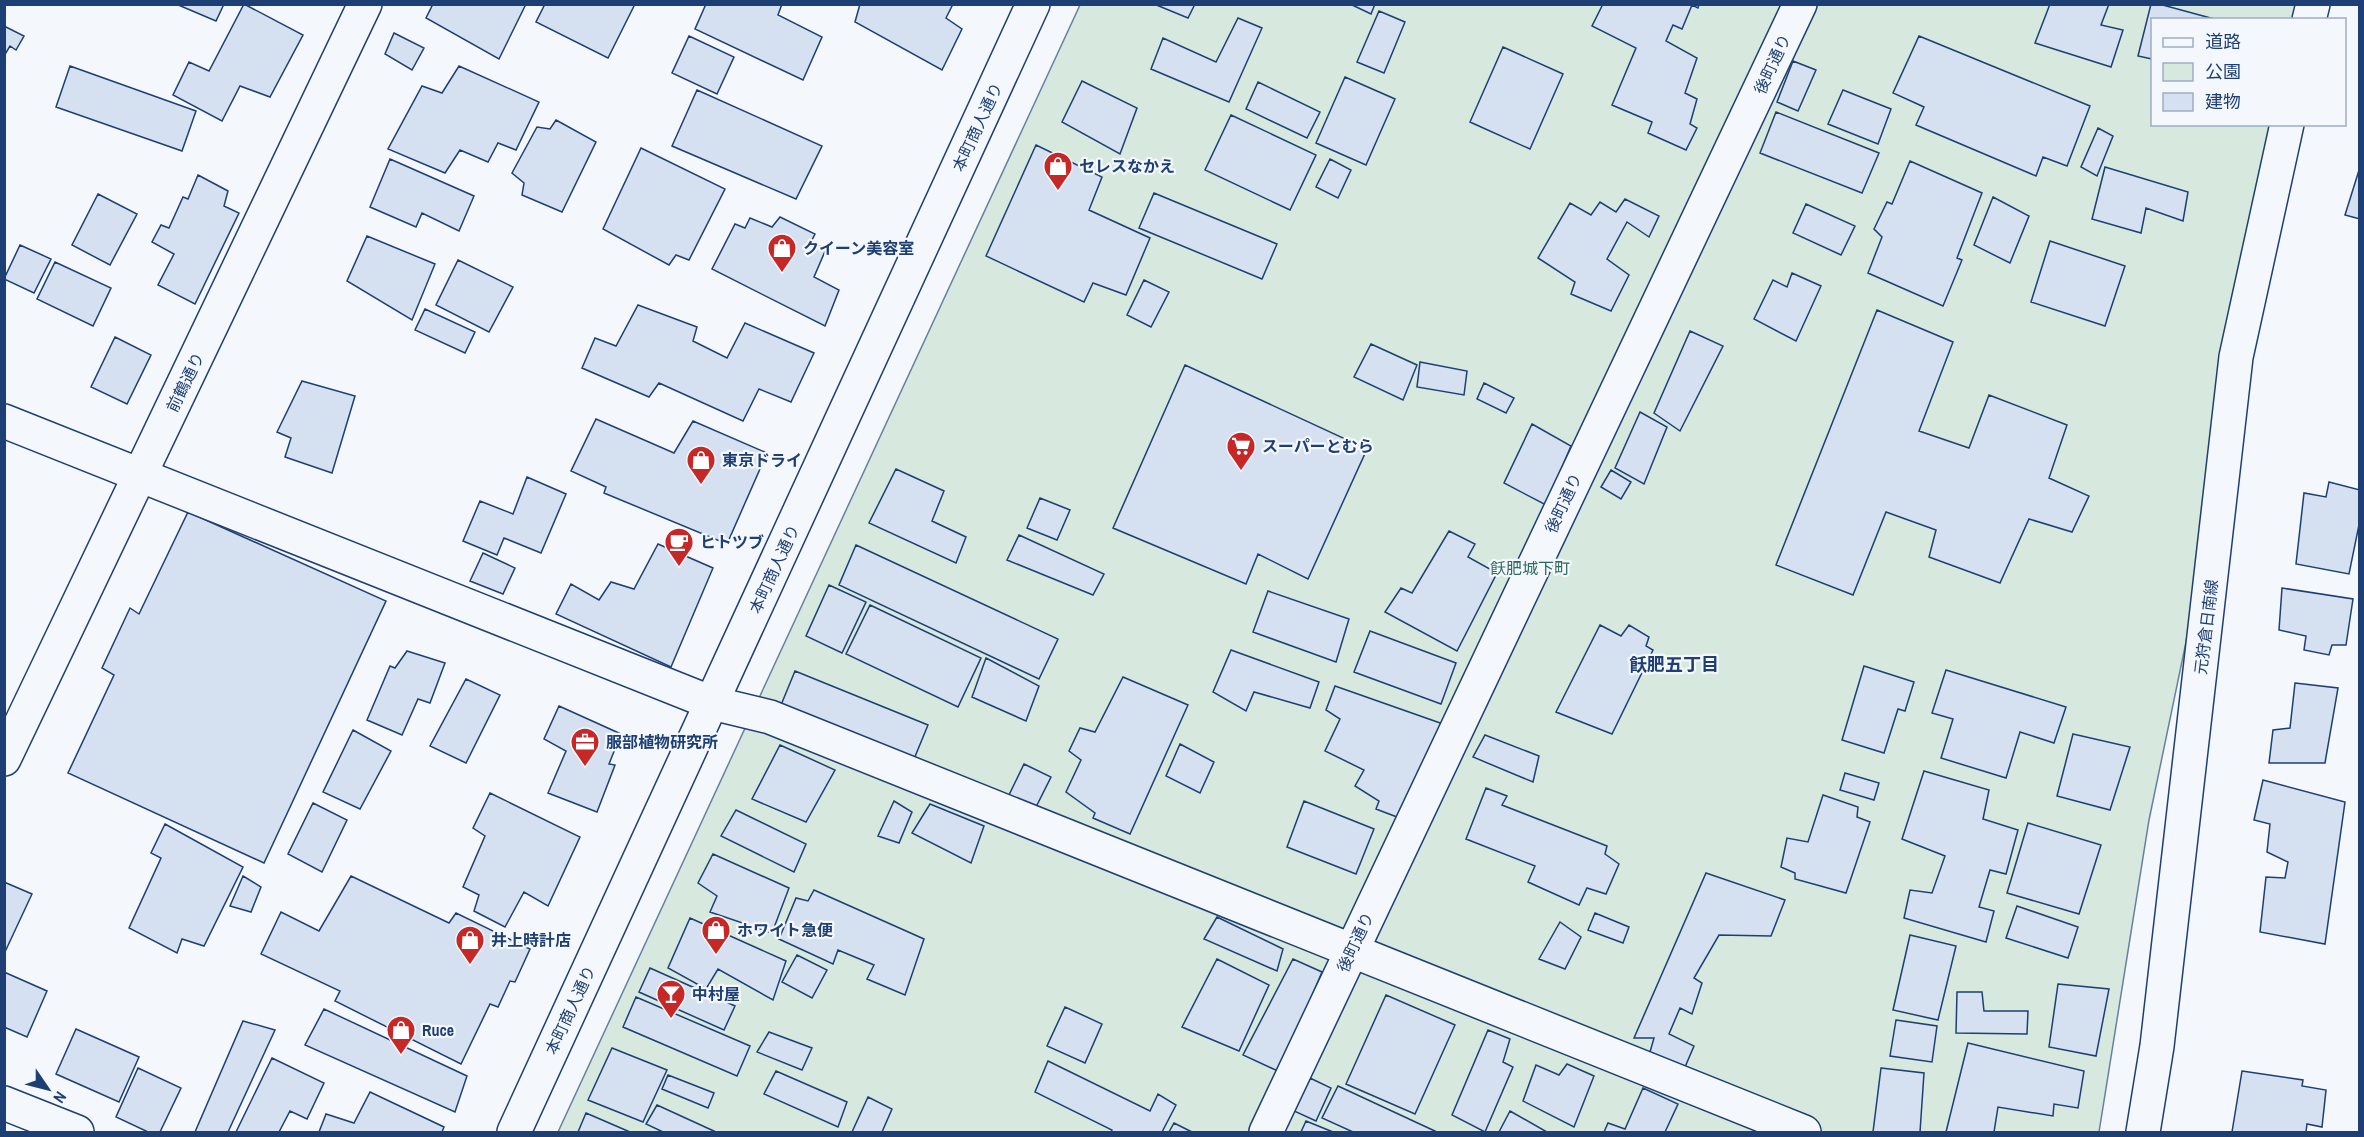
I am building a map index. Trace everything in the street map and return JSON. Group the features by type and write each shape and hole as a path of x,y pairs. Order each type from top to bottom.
{"main road":[{"name":"前鶴通り","path":"4,759 365,4"},
{"name":"本町商人通り","path":"514,1132 1033,4"},
{"name":"後町通り","path":"1266,1132 1800,4"},
{"name":"元狩倉日南線","path":"2143,1132 2157,1046 2236,357 2287,126"},
{"path":"4,421 712,703 770,717 1804,1132"},
{"path":"4,1103 77,1132"}],"green space":[{"name":"飫肥城下町","path":"1080,5 2311,5 2309,18 2151,18 2151,126 2289,126 2227,445 2149,820 2099,1132 558,1132"}],"building":[{"path":"176,4 224,4 216,21"},
{"path":"244,4 303,35 270,97 240,86 222,121 173,95 189,62 209,71"},
{"path":"433,4 526,4 499,59 426,18"},
{"path":"545,4 635,4 608,58 536,22"},
{"path":"706,4 782,4 778,15 822,37 803,80 695,29"},
{"path":"860,4 953,4 946,18 962,29 942,70 855,22"},
{"path":"1154,4 1195,4 1188,18"},
{"path":"1350,4 1375,4 1371,14"},
{"path":"1603,4 1699,4 1698,8 1692,5 1682,29 1673,25 1666,41 1697,58 1685,93 1697,99 1690,124 1697,128 1686,150 1648,133 1652,122 1612,105 1636,48 1592,26"},
{"path":"2050,4 2109,4 2101,25 2123,30 2111,67 2035,43"},
{"path":"2151,4 2159,4 2211,18 2151,18 2151,59 2138,56"},
{"path":"1379,11 1405,22 1384,73 1357,62"},
{"path":"1238,18 1262,28 1229,102 1151,69 1163,38 1216,62"},
{"path":"4,26 24,36 16,50 10,46 4,56"},
{"path":"394,33 424,48 412,70 385,54"},
{"path":"689,36 734,57 717,94 672,73"},
{"path":"1919,36 2090,106 2067,166 2043,157 2036,176 1916,125 1924,107 1893,93"},
{"path":"1503,47 1563,74 1530,149 1470,122"},
{"path":"1793,61 1816,70 1798,111 1777,102"},
{"path":"70,66 196,111 182,151 56,107"},
{"path":"459,66 539,102 516,150 498,143 488,162 460,150 445,173 388,149 422,86 442,93"},
{"path":"1345,77 1395,99 1366,165 1316,143"},
{"path":"1082,81 1137,108 1120,154 1062,122"},
{"path":"1258,82 1320,112 1307,138 1246,109"},
{"path":"697,90 822,146 796,199 672,146"},
{"path":"1843,90 1891,109 1878,144 1828,124"},
{"path":"1776,112 1879,153 1862,193 1760,153"},
{"path":"1231,115 1316,155 1290,210 1205,170"},
{"path":"556,120 596,142 562,212 522,195 524,183 512,173 537,127 550,129"},
{"path":"2098,128 2113,136 2097,176 2081,167"},
{"path":"1036,145 1102,177 1089,210 1150,238 1126,295 1093,283 1084,302 986,256"},
{"path":"641,148 725,189 689,260 676,255 669,265 603,229"},
{"path":"390,159 474,196 459,231 422,213 416,227 370,207"},
{"path":"1330,159 1351,170 1338,198 1316,187"},
{"path":"1910,161 1982,193 1957,258 1962,260 1943,306 1868,273 1882,237 1874,229 1887,202 1892,204"},
{"path":"2105,167 2188,192 2183,221 2146,208 2141,233 2092,219"},
{"path":"2360,167 2360,219 2345,215"},
{"path":"198,175 228,191 224,206 239,213 195,304 158,285 174,254 152,242 161,225 169,228 183,197 188,199"},
{"path":"1154,193 1277,244 1262,279 1139,228"},
{"path":"98,194 137,214 110,265 72,245"},
{"path":"1993,197 2029,216 2010,263 1974,245"},
{"path":"1625,199 1659,216 1649,237 1627,222 1607,259 1629,275 1611,311 1571,294 1575,282 1538,258 1570,203 1591,215 1600,202 1616,212"},
{"path":"1806,204 1855,226 1841,255 1793,233"},
{"path":"780,217 815,234 811,242 826,249 814,277 839,290 825,326 712,269 735,224 745,228 750,218 772,227"},
{"path":"367,236 435,264 412,320 347,281"},
{"path":"2050,241 2125,266 2105,326 2031,302"},
{"path":"20,245 51,259 34,293 4,279"},
{"path":"458,260 513,287 489,332 436,305"},
{"path":"55,262 111,288 93,326 37,299"},
{"path":"1792,273 1821,286 1796,341 1754,319 1773,280 1787,287"},
{"path":"1144,280 1169,292 1151,327 1127,315"},
{"path":"638,305 697,327 693,341 727,358 745,323 814,353 791,402 759,389 743,421 659,383 649,397 582,368 595,338 616,346"},
{"path":"425,309 475,332 465,353 415,330"},
{"path":"1877,310 1953,342 1919,431 1969,448 1989,395 2067,425 2049,478 2089,496 2072,532 2029,519 2000,583 1929,557 1936,530 1886,512 1853,595 1776,565"},
{"path":"1690,331 1723,346 1680,431 1654,413"},
{"path":"115,337 151,355 127,404 91,387"},
{"path":"1371,344 1417,365 1403,400 1354,377"},
{"path":"1420,362 1467,371 1464,395 1417,387"},
{"path":"1185,365 1367,449 1308,579 1258,554 1246,584 1113,528"},
{"path":"302,381 355,396 332,473 285,457 291,438 277,432"},
{"path":"1484,383 1514,398 1506,413 1477,399"},
{"path":"1640,412 1667,427 1644,484 1615,468"},
{"path":"596,419 674,453 693,421 767,453 727,544 604,493 606,487 571,471"},
{"path":"1532,424 1571,446 1546,505 1504,483"},
{"path":"896,469 944,491 932,521 966,537 956,563 869,523"},
{"path":"1611,470 1631,482 1621,499 1601,487"},
{"path":"527,477 566,494 541,553 504,538 497,555 463,541 480,501 513,514"},
{"path":"2329,482 2360,490 2360,520 2349,574 2296,564 2304,493 2326,497"},
{"path":"1040,498 1070,510 1057,540 1027,528"},
{"path":"188,512 386,601 264,863 68,773 114,675 102,668 130,608 139,614"},
{"path":"1449,531 1475,544 1468,557 1497,573 1457,651 1385,612 1401,588 1412,593"},
{"path":"1019,535 1104,574 1093,595 1007,560"},
{"path":"658,544 713,568 671,667 556,614 571,584 599,600 611,582 634,589"},
{"path":"856,545 1058,639 1039,679 839,585"},
{"path":"483,553 515,568 503,594 470,581"},
{"path":"829,585 866,602 842,653 806,636"},
{"path":"2282,588 2353,599 2346,645 2332,645 2329,655 2304,650 2306,636 2279,630"},
{"path":"1268,591 1349,619 1336,662 1253,632"},
{"path":"870,605 981,658 958,707 846,654"},
{"path":"1600,625 1621,636 1629,625 1649,637 1646,646 1653,650 1612,734 1556,712"},
{"path":"1370,631 1456,663 1441,704 1354,672"},
{"path":"1231,650 1319,682 1310,708 1254,692 1246,711 1213,692"},
{"path":"407,651 445,663 430,703 418,699 402,735 367,720 390,666 395,668"},
{"path":"986,658 1039,686 1026,721 972,697"},
{"path":"1864,666 1914,682 1905,711 1898,709 1884,753 1842,740"},
{"path":"1946,670 2066,707 2054,743 2020,732 2006,778 1941,758 1953,719 1932,713"},
{"path":"795,671 928,725 914,759 781,705"},
{"path":"1123,677 1188,705 1130,834 1093,818 1095,813 1066,792 1081,760 1069,751 1080,728 1095,732"},
{"path":"466,679 500,695 466,763 430,746"},
{"path":"2295,683 2338,688 2325,763 2269,763 2273,730 2290,728"},
{"path":"1335,686 1443,724 1397,817 1376,809 1379,801 1355,786 1364,770 1325,751 1340,719 1326,710"},
{"path":"559,706 621,734 609,764 615,765 597,812 548,793 566,751 544,739"},
{"path":"353,730 391,751 360,809 323,792"},
{"path":"2073,734 2130,747 2110,810 2057,796"},
{"path":"1485,735 1539,756 1533,782 1473,757"},
{"path":"1180,744 1214,762 1200,793 1166,776"},
{"path":"780,745 835,770 806,822 752,799"},
{"path":"1024,764 1051,777 1036,807 1009,795"},
{"path":"1924,771 1989,790 1983,819 2018,830 2006,874 1990,870 1979,907 1994,911 1986,942 1904,918 1910,890 1932,893 1945,856 1902,839"},
{"path":"1845,773 1879,783 1874,800 1840,790"},
{"path":"2263,780 2345,802 2325,944 2260,932 2266,877 2285,878 2288,862 2267,852 2270,824 2254,820"},
{"path":"1486,788 1507,796 1502,805 1607,846 1605,854 1619,864 1606,894 1587,888 1579,905 1528,882 1535,866 1466,839"},
{"path":"490,793 580,837 548,906 524,892 505,927 474,911 479,895 463,887 485,836 473,828"},
{"path":"1823,795 1858,807 1857,817 1870,822 1846,893 1795,879 1795,873 1781,867 1787,838 1808,842"},
{"path":"894,801 912,812 899,843 878,836"},
{"path":"1304,801 1374,829 1356,874 1287,847"},
{"path":"313,803 347,820 322,872 288,854"},
{"path":"930,804 984,826 971,863 912,833"},
{"path":"736,810 806,844 794,872 721,836"},
{"path":"2028,823 2101,845 2079,914 2007,893"},
{"path":"165,824 243,867 204,946 182,939 177,953 129,928 161,858 151,853"},
{"path":"713,854 789,888 772,933 710,912 717,896 698,883"},
{"path":"1706,873 1785,900 1771,936 1719,935 1694,978 1702,983 1692,1014 1680,1008 1669,1034 1694,1046 1685,1067 1650,1052 1654,1038 1634,1038"},
{"path":"243,876 261,887 251,912 230,906"},
{"path":"351,876 449,923 456,913 530,949 515,982 510,981 498,1007 490,1004 461,1064 335,1001 340,991 261,954 281,912 319,931"},
{"path":"4,882 32,894 4,954"},
{"path":"814,890 924,939 905,995 867,979 874,965 838,950 833,964 779,939 796,898 808,901"},
{"path":"2017,906 2078,927 2068,958 2006,938"},
{"path":"1595,913 1629,927 1623,943 1588,930"},
{"path":"1217,917 1283,949 1277,971 1204,939"},
{"path":"690,918 786,961 773,1000 718,969 706,989 668,968"},
{"path":"1560,922 1581,937 1565,969 1539,959"},
{"path":"1910,935 1956,946 1938,1020 1893,1010"},
{"path":"797,955 827,970 812,998 782,982"},
{"path":"1217,959 1269,985 1239,1051 1182,1027"},
{"path":"1293,959 1322,972 1280,1072 1243,1055"},
{"path":"650,968 735,1006 724,1030 639,992"},
{"path":"4,972 47,991 27,1037 4,1027"},
{"path":"2058,984 2109,989 2096,1056 2049,1047"},
{"path":"1957,992 1982,992 1984,1011 2028,1011 2027,1034 1956,1033"},
{"path":"1386,995 1455,1025 1415,1114 1346,1084"},
{"path":"636,997 750,1046 737,1076 623,1027"},
{"path":"1065,1007 1102,1024 1085,1063 1047,1046"},
{"path":"324,1009 467,1076 455,1112 305,1045"},
{"path":"1896,1020 1937,1026 1932,1062 1890,1056"},
{"path":"243,1021 275,1030 228,1132 195,1132"},
{"path":"76,1029 139,1057 119,1102 56,1074"},
{"path":"1488,1030 1510,1039 1503,1062 1513,1067 1485,1132 1452,1115"},
{"path":"769,1032 812,1048 802,1070 757,1052"},
{"path":"1968,1043 2084,1071 2078,1108 2054,1104 2053,1116 1998,1107 1994,1132 1946,1132"},
{"path":"612,1048 667,1070 643,1122 588,1100"},
{"path":"272,1058 324,1083 307,1119 290,1111 279,1132 236,1132"},
{"path":"1048,1061 1150,1111 1158,1094 1176,1105 1162,1132 1111,1132 1112,1130 1035,1092"},
{"path":"1567,1064 1594,1076 1574,1127 1523,1101 1536,1065 1559,1075"},
{"path":"138,1068 181,1088 160,1132 148,1132 116,1117"},
{"path":"1881,1068 1924,1073 1920,1132 1873,1132"},
{"path":"776,1071 847,1102 838,1127 764,1094"},
{"path":"2242,1071 2303,1080 2302,1086 2326,1090 2322,1127 2307,1124 2306,1132 2232,1132"},
{"path":"668,1075 714,1093 708,1108 662,1089"},
{"path":"1310,1078 1331,1088 1316,1121 1294,1111"},
{"path":"1338,1086 1437,1132 1353,1132 1322,1118"},
{"path":"1643,1088 1678,1104 1665,1132 1604,1132 1608,1123 1625,1129"},
{"path":"370,1092 444,1127 442,1132 319,1132 326,1114 354,1123"},
{"path":"868,1097 892,1109 882,1132 852,1132"},
{"path":"657,1105 716,1132 663,1132 646,1124"},
{"path":"1510,1111 1547,1132 1499,1132"},
{"path":"586,1113 630,1132 578,1132"},
{"path":"1306,1121 1333,1132 1301,1132"},
{"path":"1174,1123 1192,1132 1169,1132"}],"place":[{"name":"セレスなかえ","path":"1058,192"},
{"name":"クイーン美容室","path":"782,274"},
{"name":"スーパーとむら","path":"1241,472"},
{"name":"東京ドライ","path":"701,486"},
{"name":"ヒトツブ","path":"679,568"},
{"name":"服部植物研究所","path":"585,768"},
{"name":"ホワイト急便","path":"716,956"},
{"name":"井上時計店","path":"470,966"},
{"name":"中村屋","path":"671,1020"},
{"name":"Ruce","path":"401,1056"}],"district":[{"name":"飫肥五丁目","path":"1674,665"}]}
